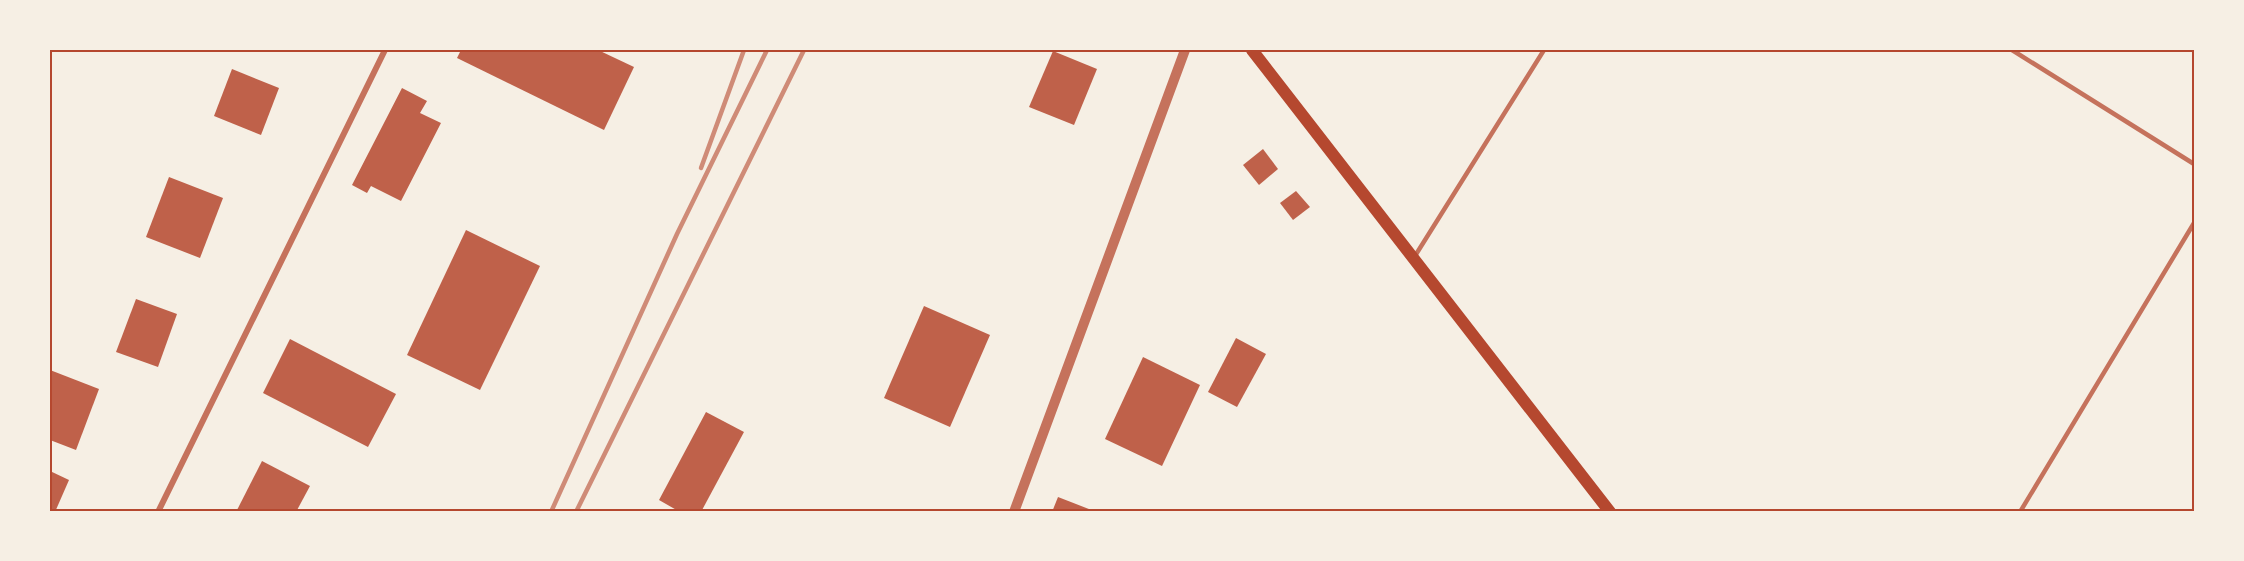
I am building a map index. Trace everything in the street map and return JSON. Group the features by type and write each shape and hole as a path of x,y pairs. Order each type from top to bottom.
{"main road":[{"path":"1252,50 1610,512"}],"street":[{"path":"158,512 384,50"},
{"path":"1014,512 1185,50"}],"lane":[{"path":"1413,258 1544,50"},
{"path":"2012,50 2194,165"},
{"path":"2020,512 2194,223"}],"building":[{"path":"461,50 598,50 634,67 604,130 457,58"},
{"path":"1053,51 1097,69 1074,125 1029,107"},
{"path":"232,69 279,88 261,135 214,116"},
{"path":"402,88 427,101 420,113 441,123 401,201 371,186 367,193 352,185"},
{"path":"1263,149 1278,169 1259,185 1243,165"},
{"path":"169,177 223,198 200,258 146,237"},
{"path":"1296,191 1310,207 1293,220 1280,203"},
{"path":"466,230 540,266 480,390 407,355"},
{"path":"136,299 177,314 158,367 116,352"},
{"path":"924,306 990,335 950,427 884,398"},
{"path":"1236,338 1266,354 1237,407 1208,392"},
{"path":"290,339 396,394 368,447 263,393"},
{"path":"1143,357 1200,385 1162,466 1105,439"},
{"path":"50,370 99,389 76,450 50,440"},
{"path":"706,412 744,432 701,512 680,512 659,500"},
{"path":"262,461 310,486 296,512 236,512"},
{"path":"50,471 69,480 55,512 50,512"},
{"path":"1058,497 1094,511 1094,512 1052,512"}],"railway":[{"path":"701,168 744,50"},
{"path":"551,512 677,234 767,50"},
{"path":"576,512 804,50"}]}
